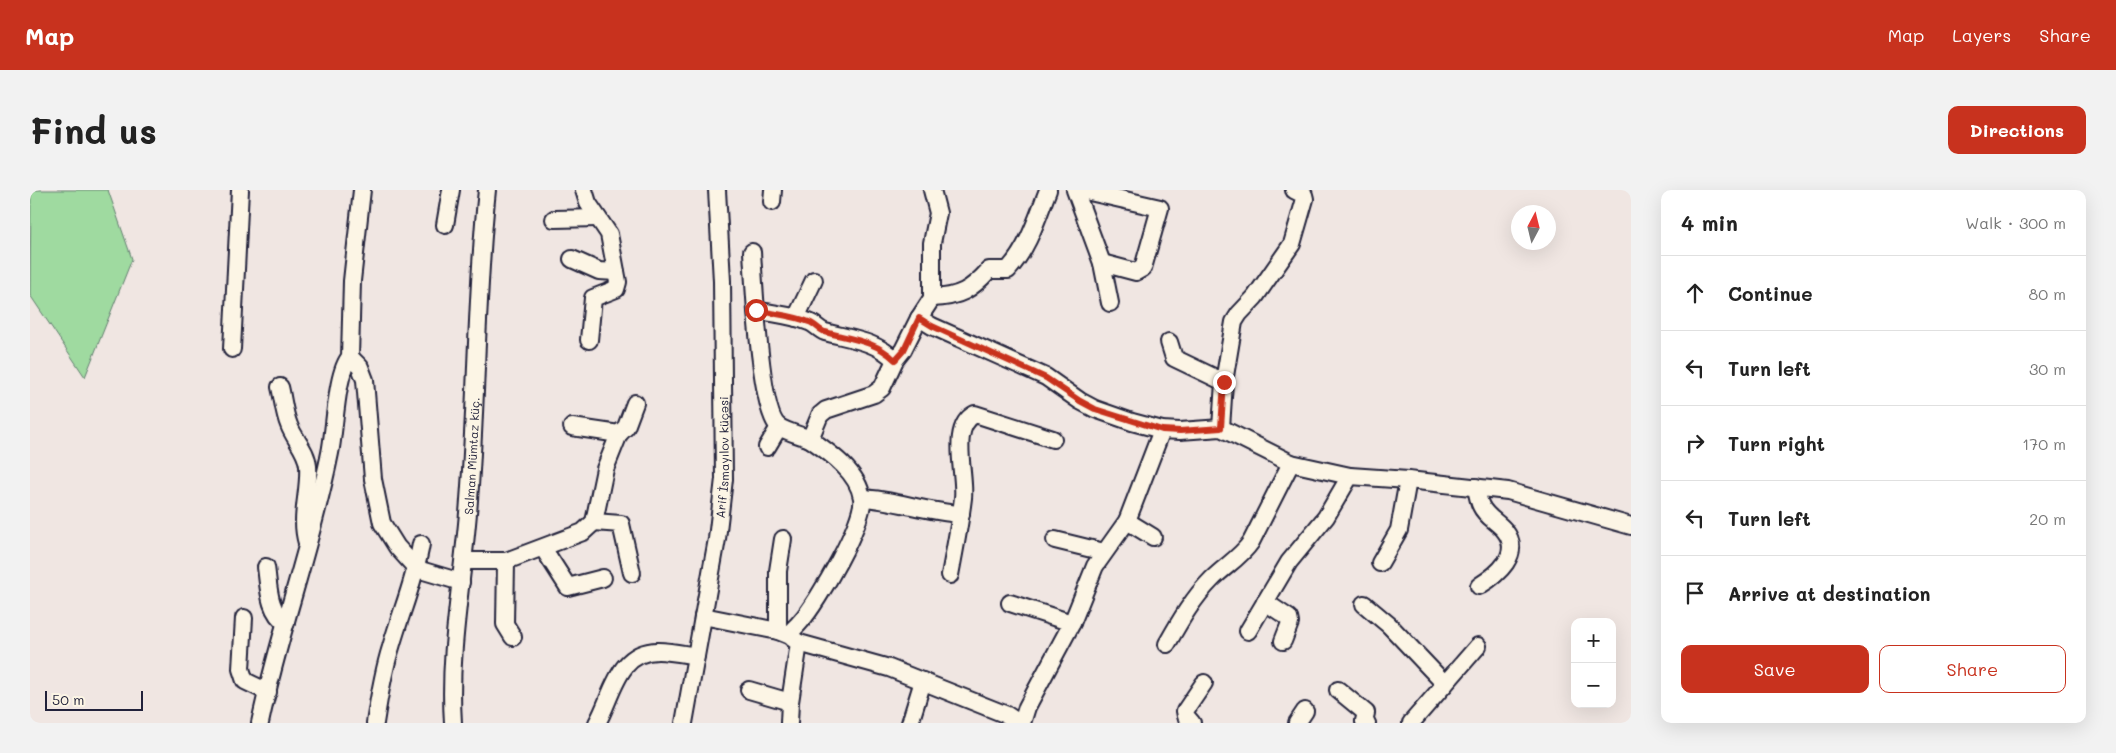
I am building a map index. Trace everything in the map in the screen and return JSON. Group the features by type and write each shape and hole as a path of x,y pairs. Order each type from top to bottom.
{"street":[{"path":"232,349 240,190"},
{"path":"260,723 286,623 309,547 323,490 335,428 341,375 344,364 350,357 352,281 362,190"},
{"path":"445,225 452,190"},
{"name":"Salman Mümtaz küç.","path":"453,723 452,669 470,499 481,262 487,190"},
{"path":"584,190 588,203 609,234 618,282 616,289 593,298 589,340"},
{"name":"Arif İsmayılov küçəsi","path":"684,723 721,512 724,479 722,281 717,190"},
{"path":"810,439 820,415 826,410 874,394 882,388 895,360 904,350 919,318 932,298 932,243 938,213 932,190"},
{"path":"932,298 959,294 974,287 990,270 1008,270 1017,260 1028,242 1048,190"},
{"path":"1076,190 1102,263 1110,303"},
{"path":"1081,190 1160,208 1143,268 1136,272 1102,263"},
{"path":"1221,428 1224,382 1234,322 1255,297 1292,244 1305,199 1304,195 1294,190"},
{"path":"554,219 598,218"},
{"path":"752,252 758,335 768,402 773,419 779,427 810,439 836,456 853,476 862,498 860,512 841,557 802,621 789,636"},
{"path":"572,259 599,271 616,272"},
{"path":"796,318 814,280"},
{"path":"756,310 810,322 823,331 871,343 885,350 895,360"},
{"path":"919,318 932,326 1046,378 1095,409 1162,430 1180,431 1221,428 1291,462 1350,476 1508,491 1631,526"},
{"path":"1169,342 1174,358 1224,382"},
{"path":"350,357 360,367 365,380 373,479 382,522 396,547 417,569 461,582"},
{"path":"280,387 288,422 305,453 308,466 303,522 309,547"},
{"path":"464,561 506,561 583,532 594,522 605,469 619,434 626,427 635,403"},
{"path":"950,575 964,495 960,456 964,426 968,417 975,414 1053,439"},
{"path":"572,427 619,434"},
{"path":"767,447 779,427"},
{"path":"703,616 789,636 868,662 923,681 1007,715 1021,723 1072,623 1095,566 1127,520 1162,430"},
{"path":"1167,644 1187,609 1212,579 1245,551 1291,462"},
{"path":"1248,631 1289,562 1326,518 1350,476"},
{"path":"1380,562 1399,530 1408,480"},
{"path":"1476,487 1481,507 1504,529 1511,544 1510,555 1504,566 1492,578 1479,586"},
{"path":"862,498 882,499 936,513 961,514"},
{"path":"1127,520 1153,537"},
{"path":"594,522 621,524 632,573"},
{"path":"783,539 778,570 789,636 789,723"},
{"path":"1055,540 1104,552"},
{"path":"375,723 379,692 391,647 417,569 421,544"},
{"path":"543,548 568,587 603,578"},
{"path":"506,561 505,624 513,637"},
{"path":"266,567 272,606 278,618 286,623"},
{"path":"1265,602 1289,618 1290,622 1283,641"},
{"path":"1010,603 1072,623"},
{"path":"1364,604 1389,625 1444,684"},
{"path":"244,618 241,669 245,681 268,692"},
{"path":"1412,723 1478,646"},
{"path":"597,723 621,669 629,660 647,651 659,650 696,656"},
{"path":"910,723 923,681"},
{"path":"1192,723 1186,716 1185,711 1204,683"},
{"path":"749,690 790,702"},
{"path":"1338,690 1366,714 1364,720 1367,723"}],"green space":[{"path":"31,190 108,190 132,259 85,377 30,295"}],"route":[{"path":"756,310 810,322 823,331 871,343 885,350 895,360 904,350 919,318 932,326 1046,378 1095,409 1162,430 1180,431 1221,428 1224,382"}]}
